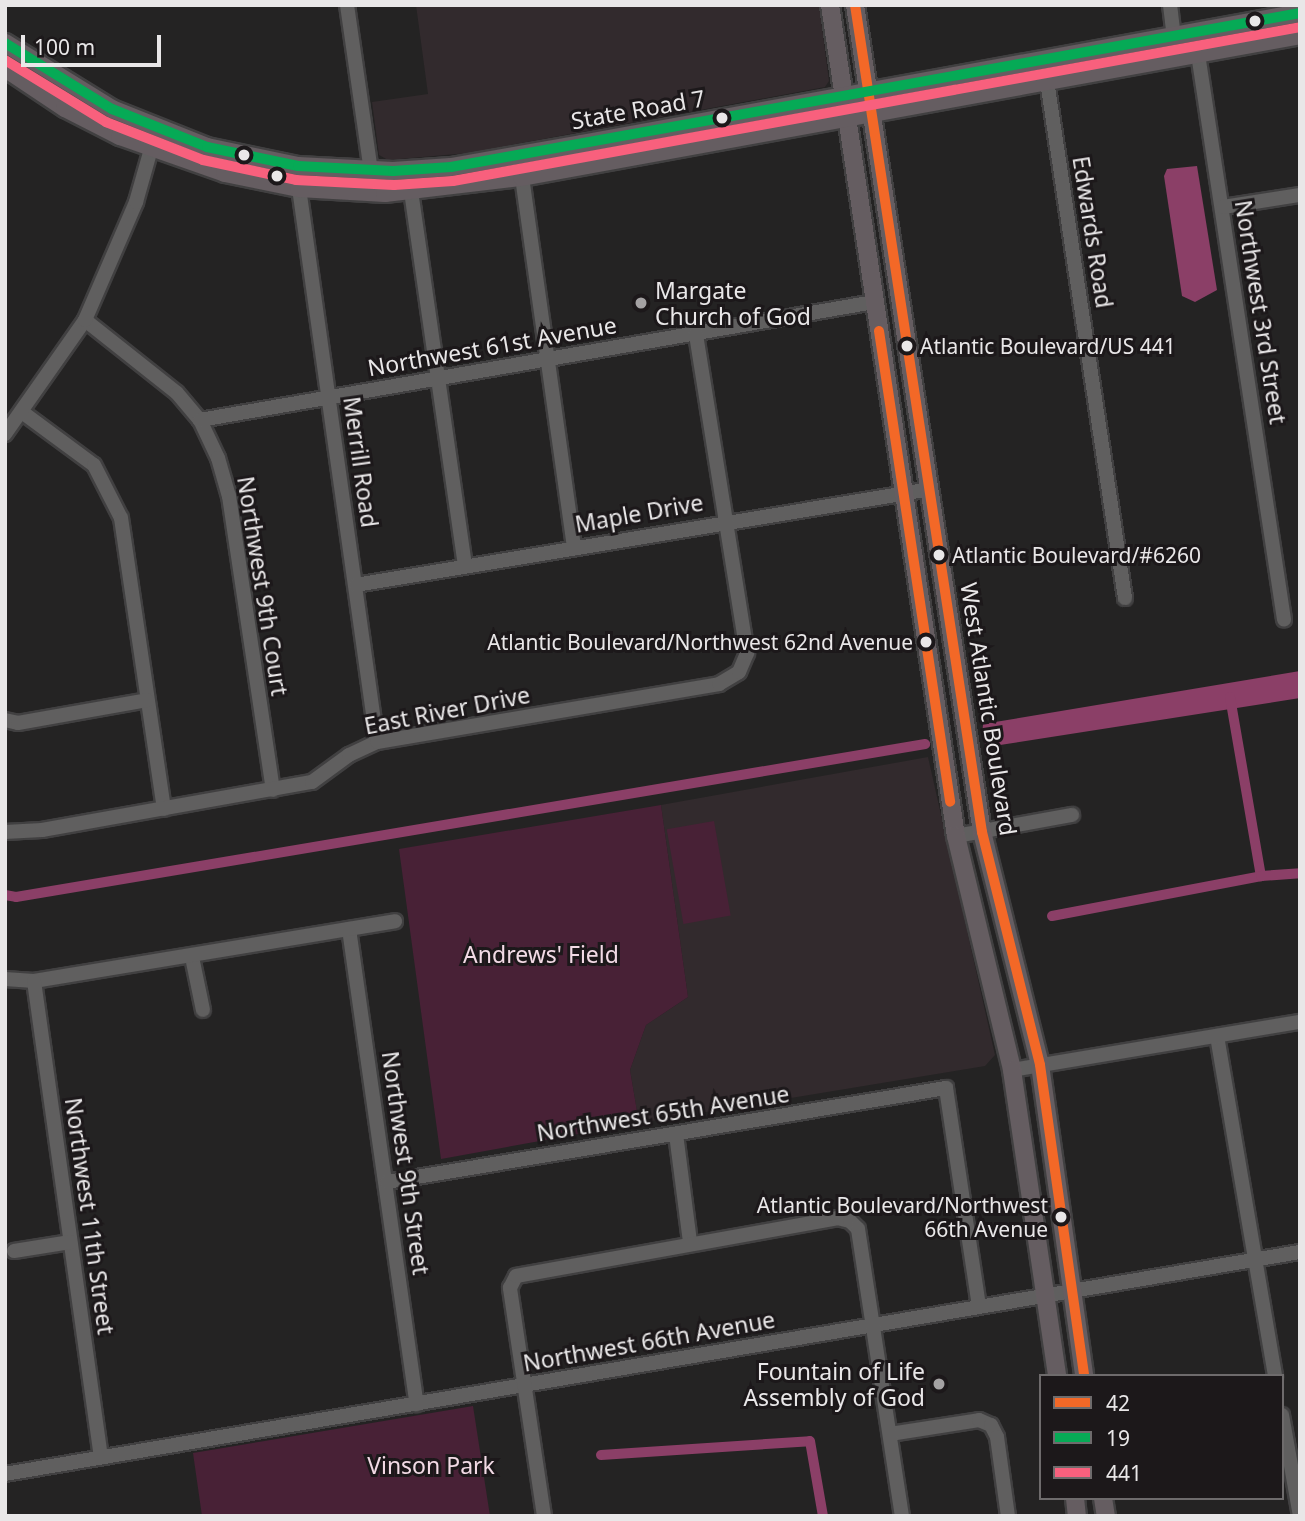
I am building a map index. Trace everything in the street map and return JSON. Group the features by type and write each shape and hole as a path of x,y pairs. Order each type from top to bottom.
{"main road":[{"path":"830,5 956,836 1012,1070 1057,1374"},
{"name":"West Atlantic Boulevard","path":"855,5 982,832 1040,1065 1084,1374"},
{"name":"State Road 7","path":"5,43 103,104 207,147 298,166 371,171 442,168 1300,13"},
{"path":"1198,54 1208,39 1231,26"},
{"name":"State Road 7","path":"5,68 65,108 151,149 225,173 299,188 411,191 522,177 1300,35"},
{"path":"1133,65 1163,52 1174,36"},
{"path":"151,149 167,143 197,152 207,147"},
{"path":"522,177 557,148"},
{"path":"482,183 523,154"},
{"path":"333,191 359,183 371,171"}],"street":[{"path":"347,5 371,171"},
{"path":"1170,5 1174,36"},
{"name":"Northwest 3rd Street","path":"1198,54 1284,619"},
{"name":"Edwards Road","path":"1047,81 1125,598"},
{"path":"5,434 85,320 136,202 151,149"},
{"path":"522,177 574,548"},
{"name":"Merrill Road","path":"299,188 377,742"},
{"path":"411,191 465,566"},
{"path":"1223,207 1300,195"},
{"name":"Northwest 61st Avenue","path":"200,420 874,302"},
{"name":"Northwest 9th Court","path":"85,320 143,361 200,420 229,496 273,790"},
{"path":"696,334 727,521"},
{"path":"22,412 94,465 121,518 164,809"},
{"name":"Maple Drive","path":"356,585 931,489"},
{"name":"East River Drive","path":"5,832 42,830 312,782 349,755 377,742 719,684 739,673 747,653 727,521"},
{"path":"5,720 18,723 147,700"},
{"path":"956,836 1072,815"},
{"path":"5,979 34,981 192,957 395,921"},
{"name":"Northwest 9th Street","path":"349,929 417,1404"},
{"path":"192,957 203,1010"},
{"name":"Northwest 11th Street","path":"34,981 101,1457"},
{"path":"1012,1070 1300,1022"},
{"path":"1217,1037 1275,1374"},
{"name":"Northwest 65th Avenue","path":"387,1182 946,1088 979,1307"},
{"path":"676,1134 691,1242"},
{"path":"544,1516 510,1288 516,1276 691,1242 837,1218 850,1220 858,1229 902,1516"},
{"path":"14,1251 70,1242"},
{"name":"Northwest 66th Avenue","path":"5,1474 1300,1252"},
{"path":"890,1434 979,1420 991,1425 997,1437 1009,1516"},
{"path":"1284,1426 1300,1516"}],"shaded area":[{"path":"416,5 819,5 829,81 825,87 468,153 388,160 379,155 372,102 428,94"},
{"path":"1197,166 1217,290 1195,302 1182,296 1164,176 1167,169"},
{"path":"1300,671 1300,698 987,747 982,738 983,724"},
{"path":"928,757 995,1055 985,1066 639,1123 630,1070 646,1025 688,997 661,805"}],"green space":[{"name":"Andrews' Field","path":"661,805 688,997 646,1025 630,1070 639,1123 441,1159 399,849"},
{"path":"714,821 731,916 683,924 667,829"},
{"name":"Vinson Park","path":"473,1406 490,1516 202,1516 193,1453"}],"waterway":[{"path":"1230,697 1261,876"},
{"path":"5,895 16,897 925,744"},
{"path":"1052,916 1261,876 1300,873"},
{"path":"601,1455 810,1441 823,1516"}],"transit line":[{"name":"42","path":"855,5 982,832 1040,1065 1084,1374"},
{"name":"19","path":"5,43 112,109 207,147 298,166 393,171 451,167 1300,13"},
{"name":"441","path":"5,60 106,122 203,160 296,180 394,185 453,181 1300,27"},
{"name":"42","path":"879,331 950,802"}],"place":[{"name":"Margate Church of God","path":"641,303"},
{"name":"Atlantic Boulevard/US 441","path":"907,346"},
{"name":"Atlantic Boulevard/#6260","path":"939,555"},
{"name":"Atlantic Boulevard/Northwest 62nd Avenue","path":"926,642"},
{"name":"Atlantic Boulevard/Northwest 66th Avenue","path":"1061,1217"},
{"name":"Fountain of Life Assembly of God","path":"939,1384"}]}
